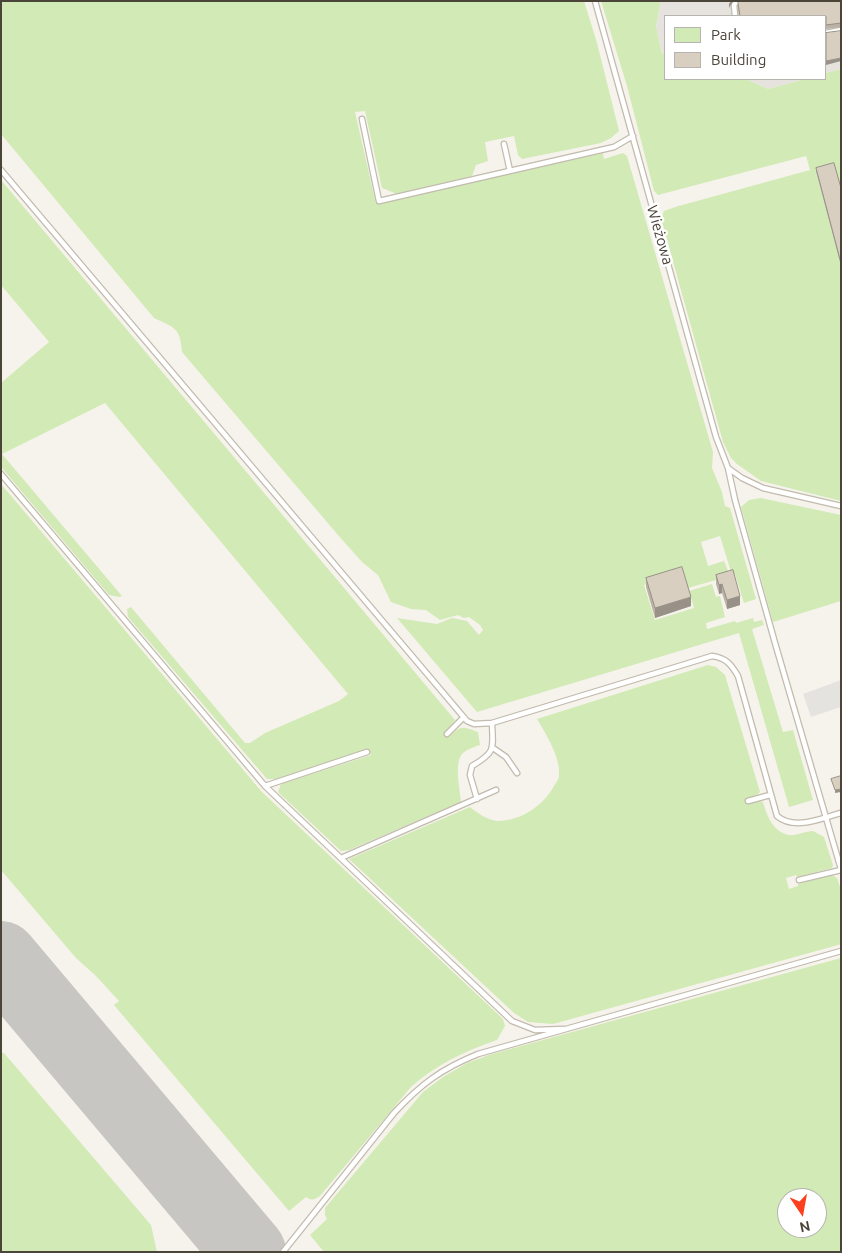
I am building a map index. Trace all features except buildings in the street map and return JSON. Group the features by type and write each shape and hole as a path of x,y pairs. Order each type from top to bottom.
{"lane":[{"name":"Wieżowa","path":"595,1 716,437 728,468 769,623 841,869"},
{"path":"736,15 734,5 737,1"},
{"path":"827,34 841,30"},
{"path":"362,119 379,201 614,147 633,136"},
{"path":"504,144 510,171"},
{"path":"1,170 463,718 474,724 492,723 712,656 721,658 733,666 738,676 777,816 782,820 796,824 841,813"},
{"path":"728,468 742,478 763,488 841,506"},
{"path":"1,474 265,786 512,1020 535,1030 564,1029"},
{"path":"447,734 463,718"},
{"path":"477,799 470,776 472,766 486,758 493,748 492,723"},
{"path":"493,748 506,757 517,773"},
{"path":"265,786 367,752"},
{"path":"341,858 496,790"},
{"path":"748,801 770,795"},
{"path":"799,880 841,869"},
{"path":"283,1252 394,1113 413,1093 454,1064 478,1054 841,951"}],"shaded area":[{"path":"661,1 841,1 841,69 827,73 827,15 664,15 664,58 656,26"},
{"path":"748,80 801,80 768,89"},
{"path":"841,680 841,707 811,717 803,694"}],"green space":[{"path":"1,1 584,1 597,43 619,131 601,143 522,159 518,155 514,136 485,142 488,161 476,165 472,176 397,194 382,188 365,111 355,112 376,204 603,153 604,159 623,153 627,156 713,452 712,468 722,492 725,506 730,508 756,599 744,603 735,574 732,575 720,536 701,542 708,566 724,561 730,576 688,588 684,573 644,585 655,620 694,608 689,591 712,584 716,597 720,596 725,617 706,623 707,629 753,618 754,622 762,620 764,625 752,629 783,732 793,730 813,800 789,807 739,633 477,712 397,618 437,624 452,618 467,621 479,635 483,630 480,625 469,617 464,618 458,615 440,620 426,610 411,609 391,602 378,575 362,562 338,535 182,352 180,338 175,329 154,318 1,134"},
{"path":"601,1 661,1 656,26 662,54 664,54 664,80 748,80 768,89 801,80 827,80 827,73 841,69 841,501 761,481 731,458 723,442 661,218 664,211 675,207 810,170 806,156 658,195 654,191 627,86"},
{"path":"1,180 455,720 445,733 449,737 456,730 462,728 478,732 480,745 462,754 458,764 461,802 349,850 341,851 278,792 281,784 371,755 369,749 276,779 267,779 128,617 127,609 131,607 245,743 250,743 265,733 339,701 348,694 105,403 2,454 122,596 109,595 1,467 1,383 49,342 1,285"},
{"path":"1,484 262,792 503,1019 505,1026 497,1040 452,1059 411,1087 320,1196 313,1200 306,1197 289,1211 114,1005 119,1001 76,958 1,870"},
{"path":"761,498 841,515 841,601 773,622 741,507 749,500"},
{"path":"708,665 716,667 725,675 760,792 746,799 748,804 759,801 763,802 771,823 783,833 792,835 813,831 824,837 833,865 832,868 786,878 789,889 798,886 798,884 832,875 837,878 841,890 841,944 553,1024 528,1022 514,1013 349,859 470,807 483,816 497,821 523,815 544,800 559,777 558,762 555,754 537,719"},
{"path":"841,958 841,1252 324,1252 310,1235 327,1219 325,1208 423,1092 443,1077 467,1063 492,1054"},
{"path":"1,1053 4,1053 151,1225 157,1252 1,1252"}],"runway":[{"path":"1,958 249,1252"}]}
